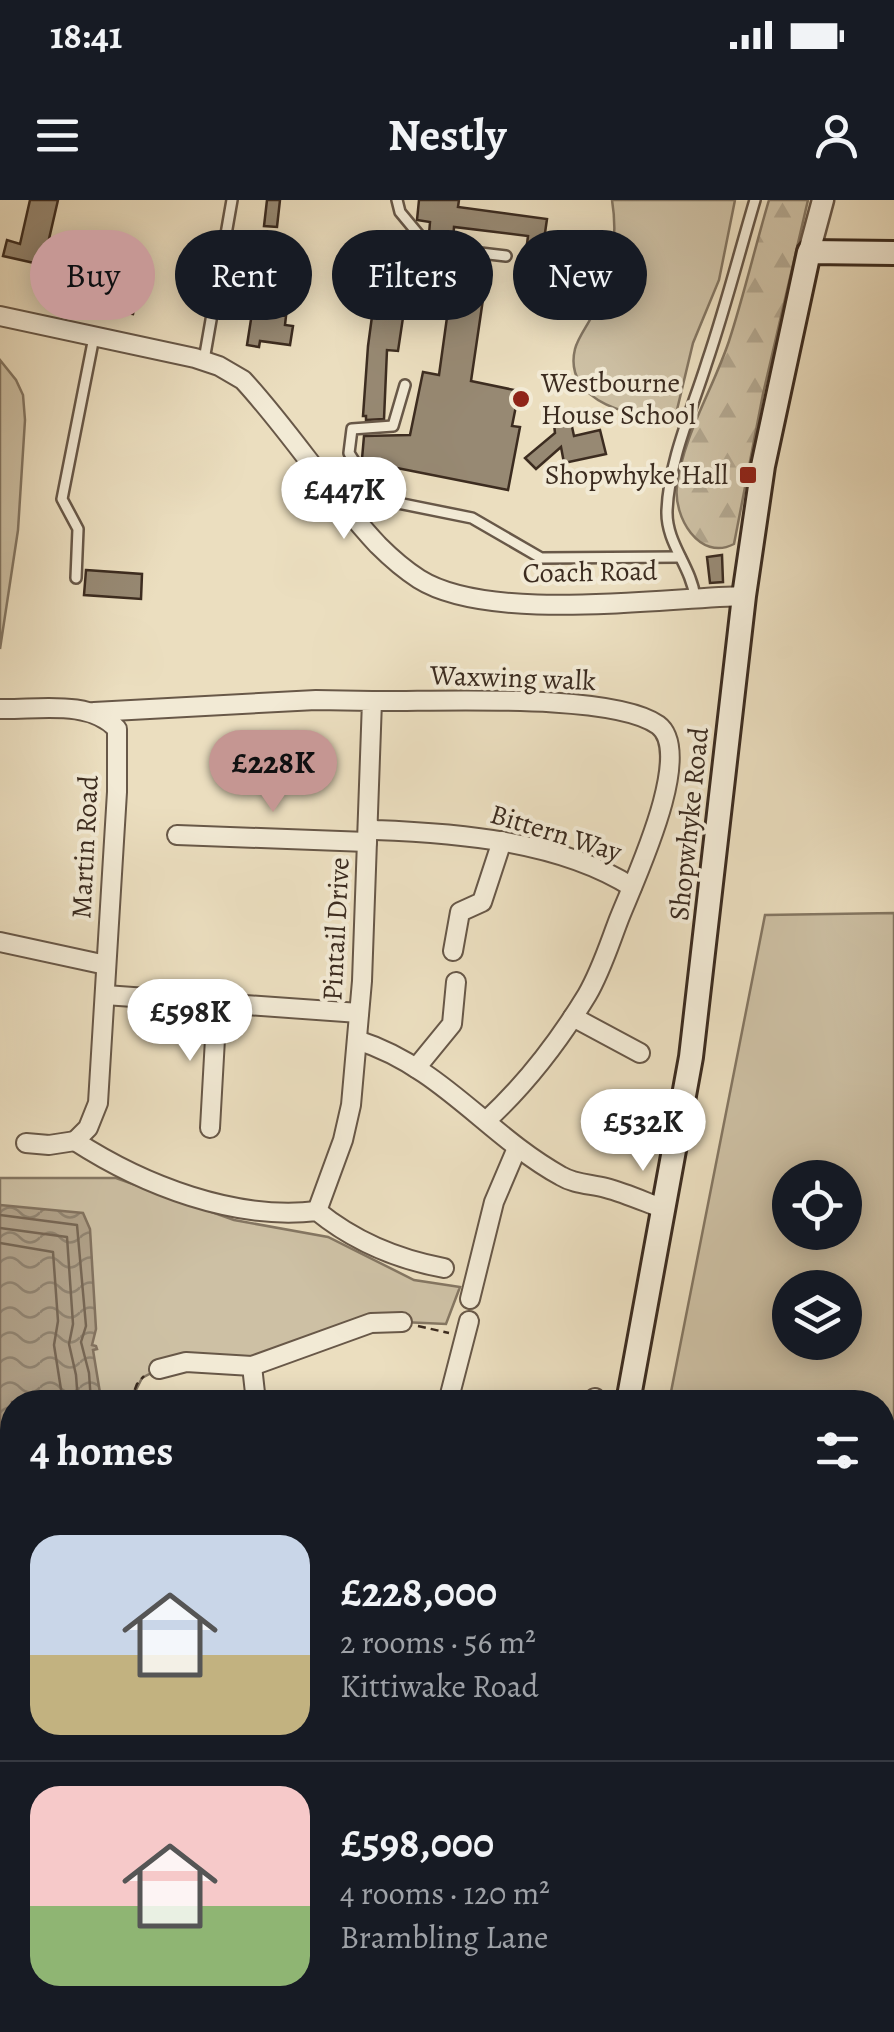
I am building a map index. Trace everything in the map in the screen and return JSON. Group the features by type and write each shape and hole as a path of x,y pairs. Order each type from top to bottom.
{"main road":[{"path":"809,252 894,254"},
{"name":"Shopwhyke Road","path":"630,1390 691,1057 744,596 763,466 809,252"}],"street":[{"path":"809,252 823,200"},
{"name":"Coach Road","path":"0,316 204,361 243,380 353,517 382,548 422,580 471,597 554,606 744,596"},
{"path":"0,709 94,712 316,700 372,701"},
{"name":"Pintail Drive","path":"318,1211 351,1105 359,1013 372,701"},
{"name":"Waxwing walk","path":"372,701 586,704 659,726 670,752 663,800 632,886"},
{"name":"Martin Road","path":"74,1141 88,1128 98,1103 117,792 117,729 94,712"},
{"name":"Bittern Way","path":"176,835 445,832 502,841 584,864 632,886 605,961 573,1017 520,1086 487,1120"},
{"path":"453,951 460,912 482,902 502,841"},
{"path":"0,942 106,965"},
{"path":"416,1068 452,1024 456,982"},
{"path":"104,996 359,1013"},
{"path":"210,1128 217,1003"},
{"path":"573,1017 640,1053"},
{"path":"357,1040 396,1054 487,1120 516,1148 567,1180 614,1190 664,1209"},
{"path":"26,1143 74,1141 110,1164 185,1194 258,1210 292,1214 318,1211 336,1226 384,1252 444,1268"},
{"path":"470,1298 492,1209 516,1148"},
{"path":"159,1369 186,1362 252,1366 371,1324 402,1322"},
{"path":"451,1390 467,1329"},
{"path":"252,1366 255,1390"}],"lane":[{"path":"204,361 232,200"},
{"path":"397,200 400,212 428,247 506,256"},
{"path":"695,597 692,577 670,533 667,512 675,464 756,200"},
{"path":"76,578 78,529 62,499 94,338"},
{"path":"405,385 393,426 352,429 349,452 378,500 472,518 542,558 680,556"}],"path":[{"path":"402,1322 467,1329"},
{"path":"136,1390 142,1378 159,1369"}],"green space":[{"path":"612,200 735,200 719,280 693,343 676,414 642,415 606,404 580,383 574,367 576,345 590,320 647,320 647,230 614,230"},
{"path":"769,200 808,200 763,394 734,544 710,547 691,533 679,510 680,467 729,341"},
{"path":"0,360 23,395 25,420 18,530 0,649"},
{"path":"894,913 894,1390 671,1390 765,915"},
{"path":"0,1178 116,1178 234,1220 328,1237 414,1280 460,1287 446,1324 402,1322 252,1366 159,1369 142,1378 136,1390 0,1390"}],"water":[{"path":"0,1205 83,1213 90,1229 96,1329 92,1345 97,1349 93,1350 100,1390 0,1390"}],"building":[{"path":"30,200 58,200 51,230 30,230 30,262 3,256 7,240 20,244"},
{"path":"267,200 280,200 277,227 264,226"},
{"path":"419,200 459,200 458,207 547,219 545,230 513,230 513,234 454,227 429,230 430,222 417,220"},
{"path":"251,320 286,320 285,325 293,326 290,345 260,341 259,347 247,345"},
{"path":"372,320 403,320 398,351 387,350 384,419 366,420 363,416"},
{"path":"447,320 480,320 471,381 519,391 512,426 520,427 508,490 397,468 396,478 372,475 362,459 364,436 410,435 423,372 439,375"},
{"path":"571,422 574,436 600,430 606,454 564,463 561,447 536,469 525,458 555,433 554,424"},
{"path":"722,555 723,582 710,583 707,557"},
{"path":"86,570 142,574 141,599 84,595"}],"place":[{"name":"Westbourne House School","path":"521,399"},
{"name":"Shopwhyke Hall","path":"748,475"}]}
